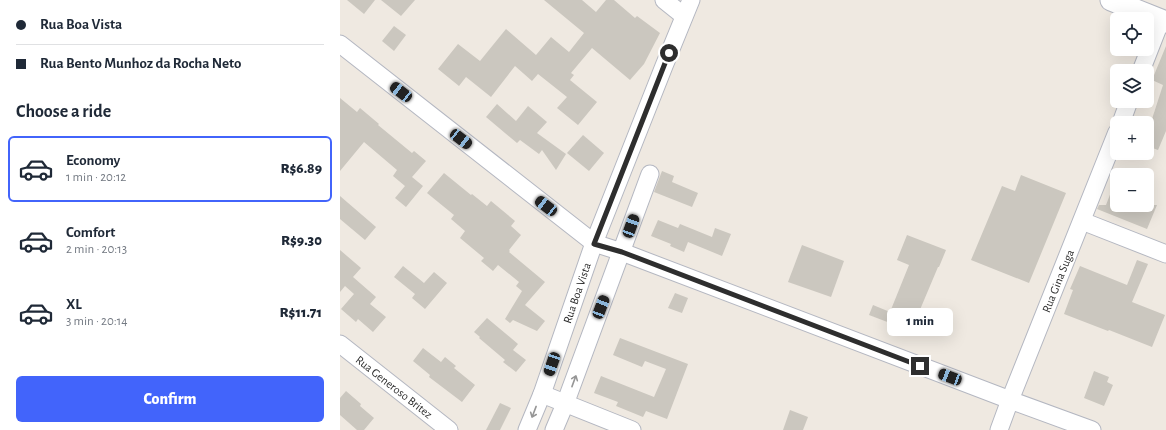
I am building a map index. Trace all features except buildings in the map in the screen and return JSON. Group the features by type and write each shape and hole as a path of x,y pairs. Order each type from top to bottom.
{"street":[{"path":"664,0 684,16"},
{"name":"Rua Boa Vista","path":"528,430 594,244 691,0"},
{"path":"1122,2 1164,21 1144,64"},
{"path":"340,44 594,244 622,252 1092,430"},
{"name":"Rua Gina Suga","path":"999,430 1110,150"},
{"path":"554,430 650,174"},
{"path":"1082,221 1166,254"},
{"name":"Rua Generoso Britez","path":"340,344 449,430"},
{"path":"542,394 632,430"}],"route":[{"path":"669,53 594,244 622,252 920,366"}]}
